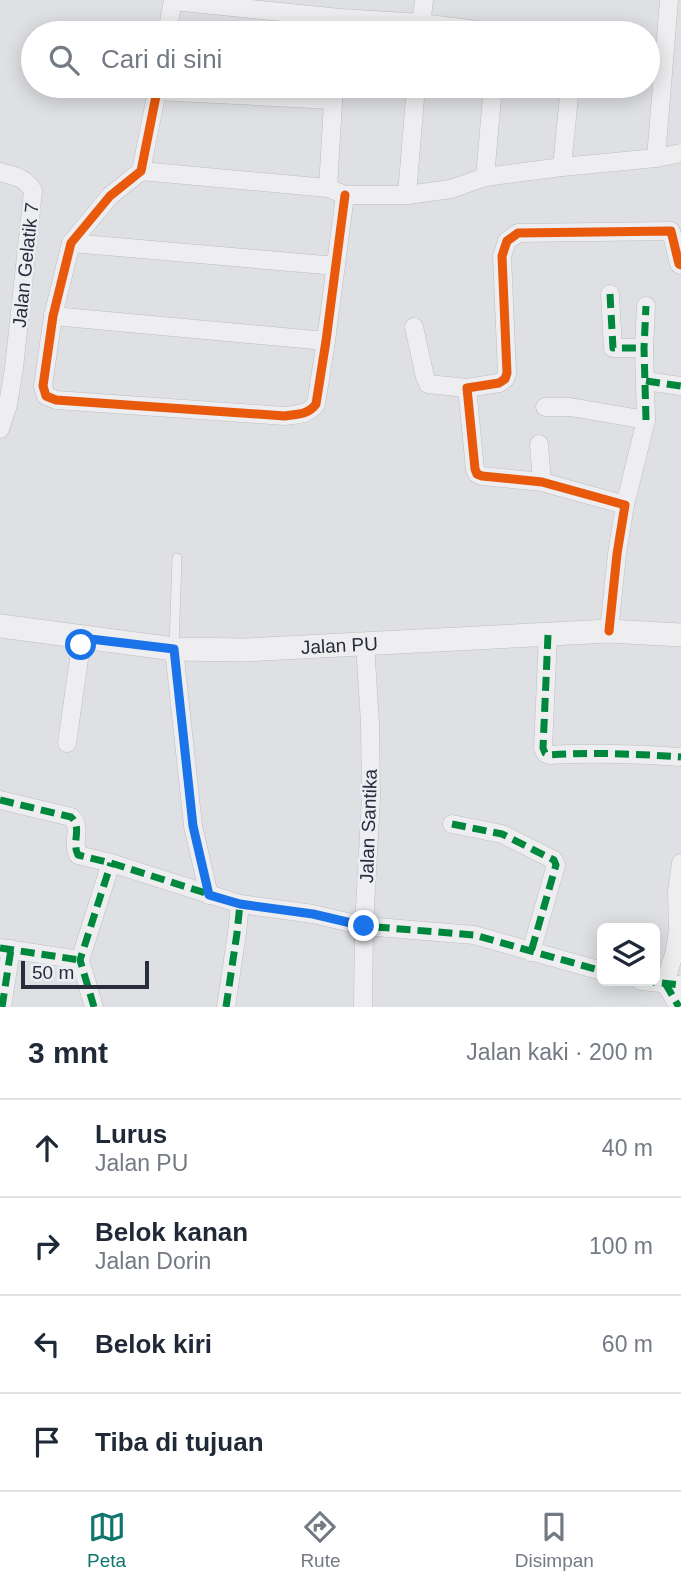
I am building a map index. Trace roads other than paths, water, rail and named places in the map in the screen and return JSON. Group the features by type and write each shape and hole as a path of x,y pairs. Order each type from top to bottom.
{"street":[{"path":"169,21 173,0 312,21"},
{"path":"421,21 424,0"},
{"path":"656,158 669,0"},
{"path":"156,98 141,171 110,196 71,243 53,316 44,392 46,396 56,400 285,416 306,413 313,409 316,404 336,265 337,191 333,98"},
{"path":"407,195 415,98"},
{"path":"485,177 492,98"},
{"path":"562,167 569,98"},
{"path":"141,171 337,191 407,195 451,189 485,177 681,153"},
{"name":"Jalan Gelatik 7","path":"0,172 22,178 33,191 15,368 0,429"},
{"path":"414,327 428,384 467,388 499,383 505,379 507,373 502,256 507,241 518,233 671,232 681,265"},
{"path":"71,243 336,265"},
{"path":"610,294 613,348 644,348"},
{"path":"609,631 625,505 646,420 646,306"},
{"path":"53,316 326,341"},
{"path":"646,381 681,386"},
{"path":"467,388 477,474 482,477 542,482 625,505"},
{"path":"545,407 570,407 646,420"},
{"path":"539,444 542,482"},
{"name":"Jalan PU","path":"0,626 174,649 246,650 609,631 681,635"},
{"path":"548,635 543,748 545,753 681,757"},
{"path":"67,743 82,638"},
{"name":"Jalan Santika","path":"363,1007 371,798 365,644"},
{"path":"174,649 193,826 209,895"},
{"path":"0,800 71,817 77,825 78,855 240,904 313,914 364,926 474,935 597,970"},
{"path":"452,824 502,834 554,860 556,865 531,952"},
{"path":"94,1007 80,960 111,863"},
{"path":"679,1007 673,984 678,931 677,891 681,863"},
{"path":"226,1007 240,904"},
{"path":"2,1007 5,949 80,960"}],"lane":[{"path":"174,649 177,558"}]}
